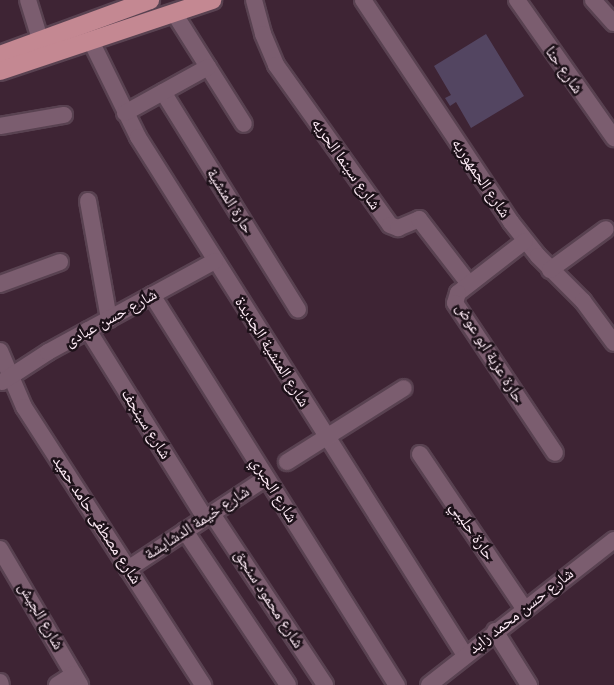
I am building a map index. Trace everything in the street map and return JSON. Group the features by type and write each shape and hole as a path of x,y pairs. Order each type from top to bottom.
{"main road":[{"path":"0,55 150,0"},
{"path":"0,71 212,0"}],"street":[{"path":"28,0 40,39"},
{"name":"شارع سينما الحريه","path":"254,0 263,34 276,64 390,225 398,228 419,219 469,284"},
{"name":"شارع الجمهوريه","path":"363,0 525,241 550,270 583,301 614,343"},
{"name":"شارع حنا","path":"517,0 614,138"},
{"path":"593,0 614,23"},
{"path":"174,13 244,124"},
{"name":"شارع المنشية الجديدة","path":"91,42 125,113 215,261 465,655"},
{"path":"125,113 208,67"},
{"name":"حارة المنشية","path":"163,92 298,310"},
{"path":"0,126 64,115"},
{"path":"88,201 109,319"},
{"path":"550,270 606,229"},
{"name":"حارة عزبة ابو عوض","path":"525,241 469,284 456,296 455,303 555,453"},
{"name":"شارع حسن عبادى","path":"4,380 88,330 215,261"},
{"path":"0,284 60,262"},
{"name":"شارع الجبري","path":"152,295 397,685"},
{"name":"شارع سينجف","path":"88,330 208,516"},
{"name":"شارع مصطفى حامد حميد","path":"0,351 4,380 29,415 203,685"},
{"path":"287,462 404,388"},
{"name":"حارة حليبي","path":"420,454 524,608"},
{"name":"شارع خيمة الدشايشة","path":"128,569 266,478"},
{"name":"شارع محمود سنجق","path":"208,516 325,685"},
{"path":"185,531 288,685"},
{"name":"شارع حسن محمد زايد","path":"435,683 495,631 614,540"},
{"name":"شارع الجيش","path":"0,549 77,680"},
{"path":"495,631 529,685"},
{"path":"57,685 77,680"}],"building":[{"path":"486,34 524,96 471,128 456,102 450,106 445,98 451,95 434,66"}]}
